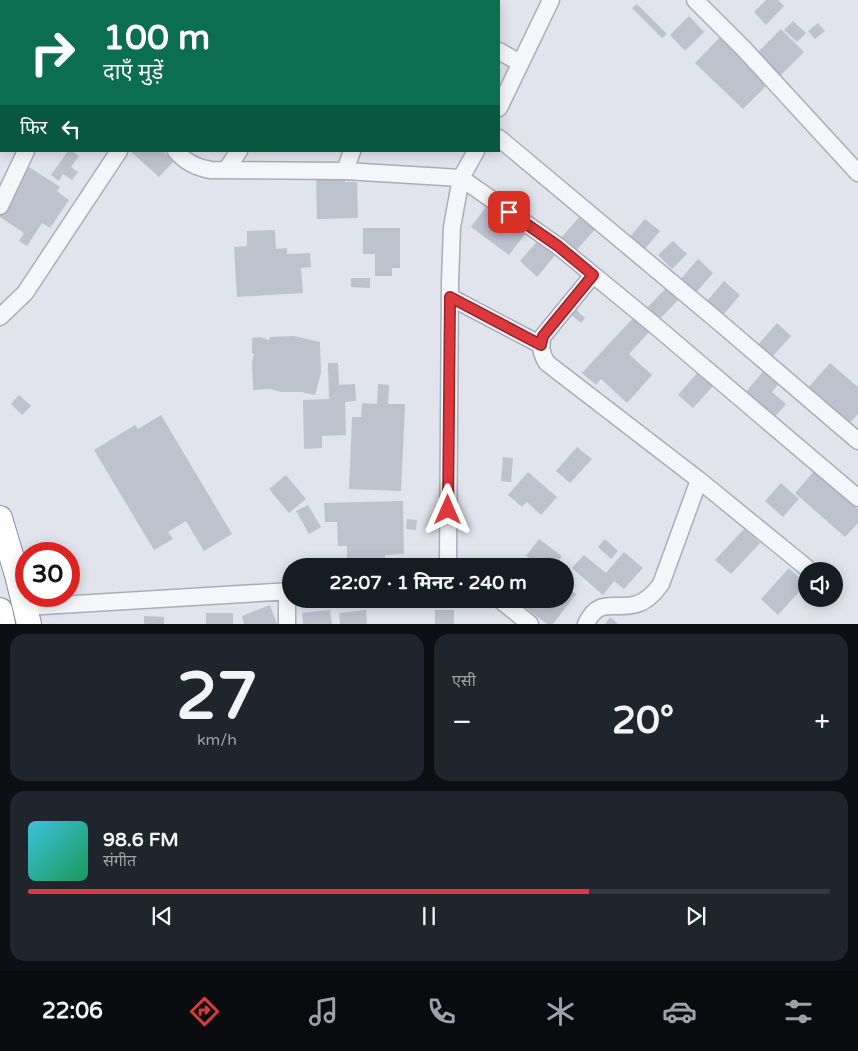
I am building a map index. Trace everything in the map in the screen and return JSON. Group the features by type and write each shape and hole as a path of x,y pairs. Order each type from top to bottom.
{"highway":[{"path":"0,518 28,615"},
{"path":"0,610 3,624"}],"street":[{"path":"500,106 550,0"},
{"path":"695,0 744,49 858,173"},
{"path":"500,52 520,63"},
{"path":"500,139 704,309 858,441"},
{"path":"1,200 25,152"},
{"path":"0,317 25,293 118,152"},
{"path":"177,152 201,168 344,171 461,178 558,246 858,498"},
{"path":"226,170 238,152"},
{"path":"344,171 352,152"},
{"path":"448,558 452,227 461,178 475,152"},
{"path":"593,275 543,336 541,345 542,355 547,363 699,480 800,562"},
{"path":"450,297 541,345"},
{"path":"586,624 589,616 596,609 638,604 661,584 699,480"},
{"path":"28,615 282,592"},
{"path":"287,624 288,608"},
{"path":"510,608 530,624"}],"building":[{"path":"766,0 778,0 784,6 766,25 754,12"},
{"path":"637,4 667,34 662,38 632,8"},
{"path":"689,16 704,32 685,51 670,35"},
{"path":"793,21 806,33 797,42 784,30"},
{"path":"818,23 825,31 815,39 808,31"},
{"path":"781,29 804,52 778,78 755,55"},
{"path":"720,37 768,84 743,109 695,63"},
{"path":"67,152 73,152 79,156 71,167 78,172 72,180 63,174 59,181 51,175"},
{"path":"131,152 164,152 174,161 159,177"},
{"path":"29,167 60,187 57,191 69,200 50,228 42,223 27,246 19,241 24,233 0,217 0,210"},
{"path":"316,176 345,176 345,182 357,182 358,218 317,219"},
{"path":"489,203 528,230 509,255 471,227"},
{"path":"581,215 596,228 575,252 560,239"},
{"path":"645,219 660,231 643,251 629,238"},
{"path":"363,228 400,228 400,268 392,268 392,276 375,276 375,254 363,254"},
{"path":"275,230 276,249 287,248 287,254 310,253 311,267 301,268 303,293 237,297 234,247 247,246 247,231"},
{"path":"540,238 557,253 537,277 520,261"},
{"path":"673,241 687,254 672,269 658,255"},
{"path":"698,259 713,273 695,294 679,281"},
{"path":"351,278 370,278 370,288 351,287"},
{"path":"724,281 740,295 723,315 707,301"},
{"path":"668,286 680,298 657,322 645,310"},
{"path":"574,308 585,318 581,323 569,313"},
{"path":"634,317 650,331 629,354 652,375 627,403 601,379 596,385 582,373"},
{"path":"777,323 791,336 771,358 757,346"},
{"path":"294,336 320,342 321,373 315,395 302,392 281,392 270,389 253,390 252,362 254,354 252,353 252,338 260,337 269,340 270,337"},
{"path":"328,363 338,363 339,385 355,384 356,401 345,402 346,435 322,436 322,448 304,449 303,400 329,399"},
{"path":"830,363 858,387 858,414 849,424 808,388"},
{"path":"765,369 780,382 772,392 786,404 773,419 744,394"},
{"path":"699,371 714,385 693,408 678,395"},
{"path":"378,384 389,385 388,404 405,404 401,491 349,489 352,417 361,417 362,403 377,404"},
{"path":"19,395 31,406 22,415 11,404"},
{"path":"161,415 232,534 204,551 186,521 168,532 173,539 154,550 94,450 135,425 138,429"},
{"path":"577,447 592,459 570,483 556,471"},
{"path":"503,457 513,458 511,482 501,481"},
{"path":"815,470 858,509 858,523 845,537 795,493"},
{"path":"528,472 557,497 541,515 527,502 522,507 508,495"},
{"path":"286,475 306,499 289,513 269,489"},
{"path":"781,483 799,499 783,517 765,501"},
{"path":"403,501 404,554 385,555 385,558 347,558 347,546 338,546 337,522 325,522 324,503"},
{"path":"308,505 321,527 309,534 296,511"},
{"path":"407,519 417,520 416,530 406,529"},
{"path":"744,529 760,543 731,574 715,560"},
{"path":"539,539 562,556 560,558 529,558 526,556"},
{"path":"605,539 618,551 611,559 598,547"},
{"path":"624,552 643,568 624,589 614,581 603,595 574,570 574,566 584,555 606,573"},
{"path":"789,568 798,576 798,593 778,615 761,599"},
{"path":"270,605 277,624 244,624 242,616"},
{"path":"526,608 565,608 553,624 547,624"},
{"path":"330,610 332,624 303,624 302,613"},
{"path":"366,610 367,624 340,624 339,613"},
{"path":"435,610 454,610 454,624 435,624"},
{"path":"206,613 233,613 233,624 206,624"},
{"path":"144,616 164,617 164,624 144,624"},
{"path":"610,617 618,624 605,624"}],"route":[{"path":"448,510 450,297 541,345 543,336 593,275 558,246 509,212"}]}
